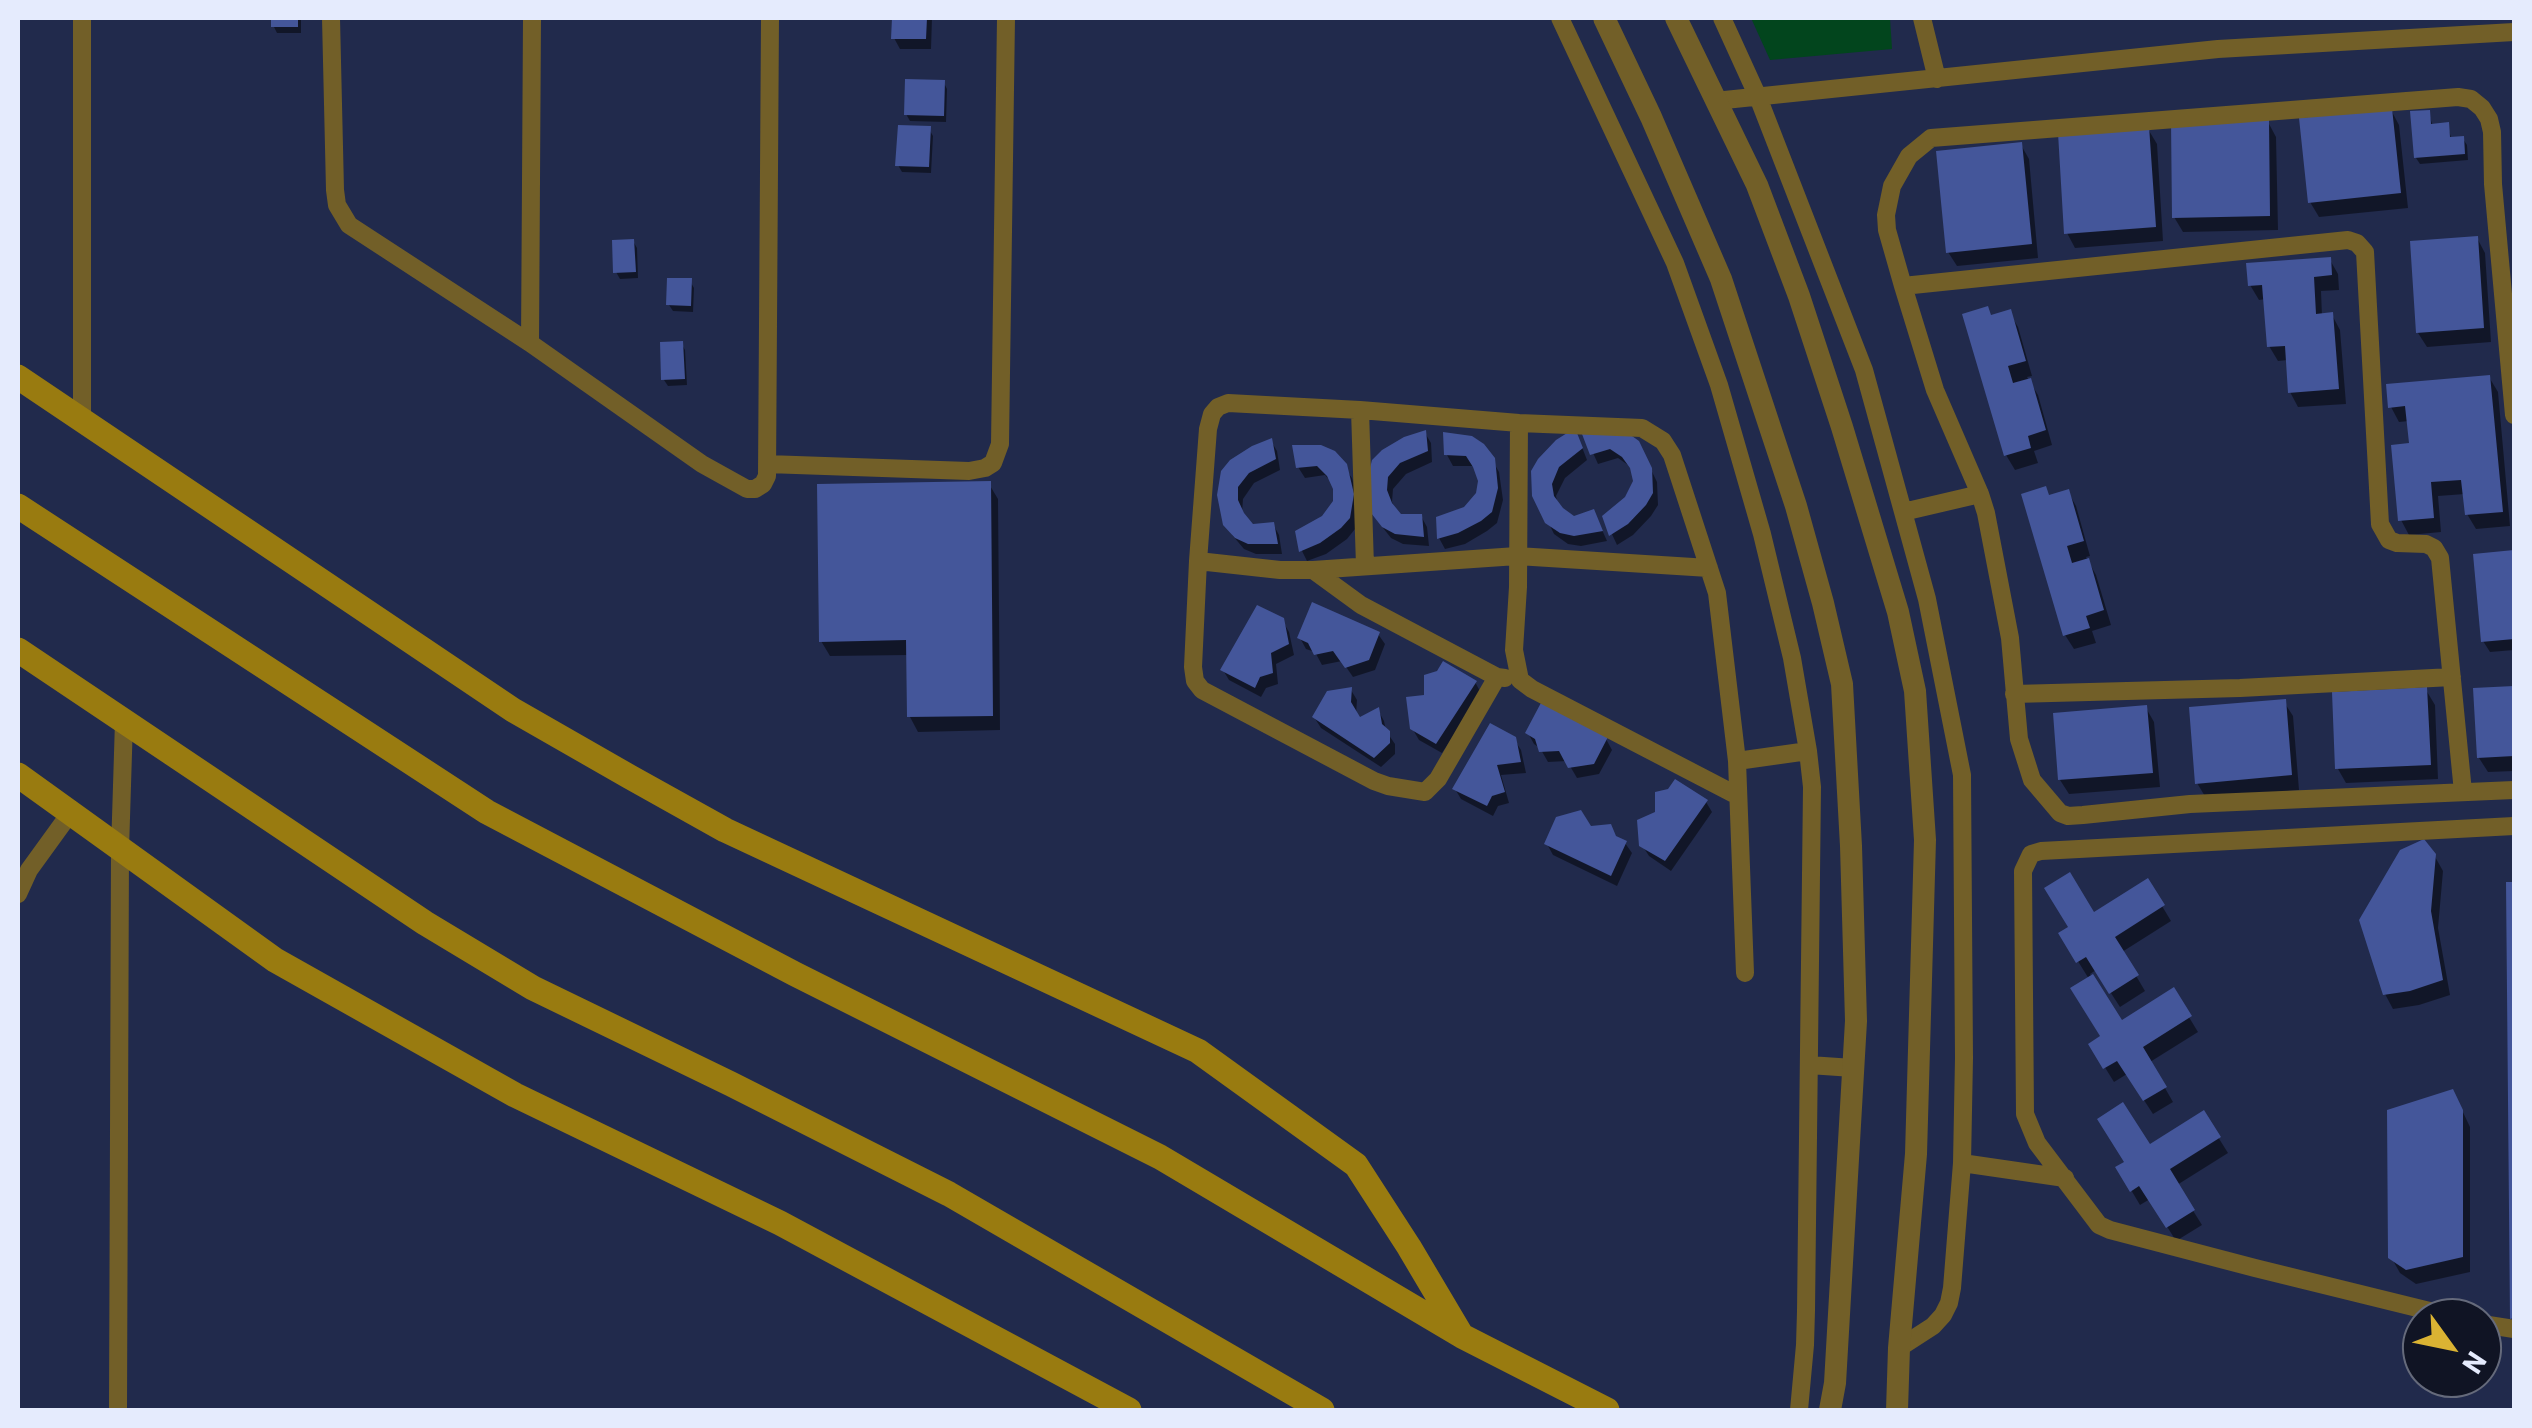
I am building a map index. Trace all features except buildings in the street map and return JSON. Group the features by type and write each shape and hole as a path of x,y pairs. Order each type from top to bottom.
{"main road":[{"path":"18,377 512,710 630,778 725,830 1198,1051 1356,1165 1462,1336"},
{"path":"18,506 487,812 795,974 1160,1157 1462,1336 1607,1410"},
{"path":"18,650 426,923 532,988 949,1194 1322,1410"},
{"path":"18,775 275,960 515,1095 780,1224 1129,1410"}],"street":[{"path":"82,18 82,420"},
{"path":"331,18 335,190 337,206 349,225 530,343 702,464 747,489 763,484 767,476 770,18"},
{"path":"530,343 532,18"},
{"path":"767,464 969,471 993,462 1000,444 1006,18"},
{"path":"1560,18 1675,262 1720,385 1792,658 1808,751 1812,788 1806,1345 1799,1410"},
{"path":"1604,18 1721,279 1791,489 1842,684 1856,1021 1836,1372 1830,1410"},
{"path":"1676,18 1758,185 1798,296 1898,612 1915,691 1925,840 1916,1154 1898,1410"},
{"path":"1722,18 1758,96 1864,370 1926,599 1962,775 1962,1164 1949,1302 1933,1326 1900,1348"},
{"path":"1922,18 1937,79"},
{"path":"1715,101 2218,49 2514,32"},
{"path":"2514,416 2493,184 2492,132 2489,119 2471,99 2458,96 1931,138 1909,156 1892,186 1887,230 1935,390 1980,494 2010,638 2019,739 2032,780 2060,814 2190,804 2514,790"},
{"path":"1903,286 2348,240 2357,243 2365,252 2380,524 2389,540 2426,544 2440,558 2463,792"},
{"path":"1498,677 1426,792 1388,786 1202,690 1193,667 1198,561 1208,429 1218,407 1228,403 1642,428 1663,441 1672,455 1717,592 1736,761 1744,973"},
{"path":"1360,410 1365,566"},
{"path":"1518,423 1514,650 1520,680"},
{"path":"1902,512 1980,494"},
{"path":"1198,561 1313,570 1517,556 1709,568"},
{"path":"1313,570 1361,605 1498,677 1520,680 1738,796"},
{"path":"2014,694 2452,677"},
{"path":"118,1410 124,721"},
{"path":"1736,761 1808,751"},
{"path":"18,894 29,870 71,812"},
{"path":"2402,1304 2110,1230 2091,1216 2037,1143 2025,1114 2022,871 2031,854 2041,851 2514,826"},
{"path":"1809,1065 1853,1068"},
{"path":"1962,1164 2065,1178"}],"green space":[{"path":"1751,18 1890,18 1892,49 1770,60"}]}
